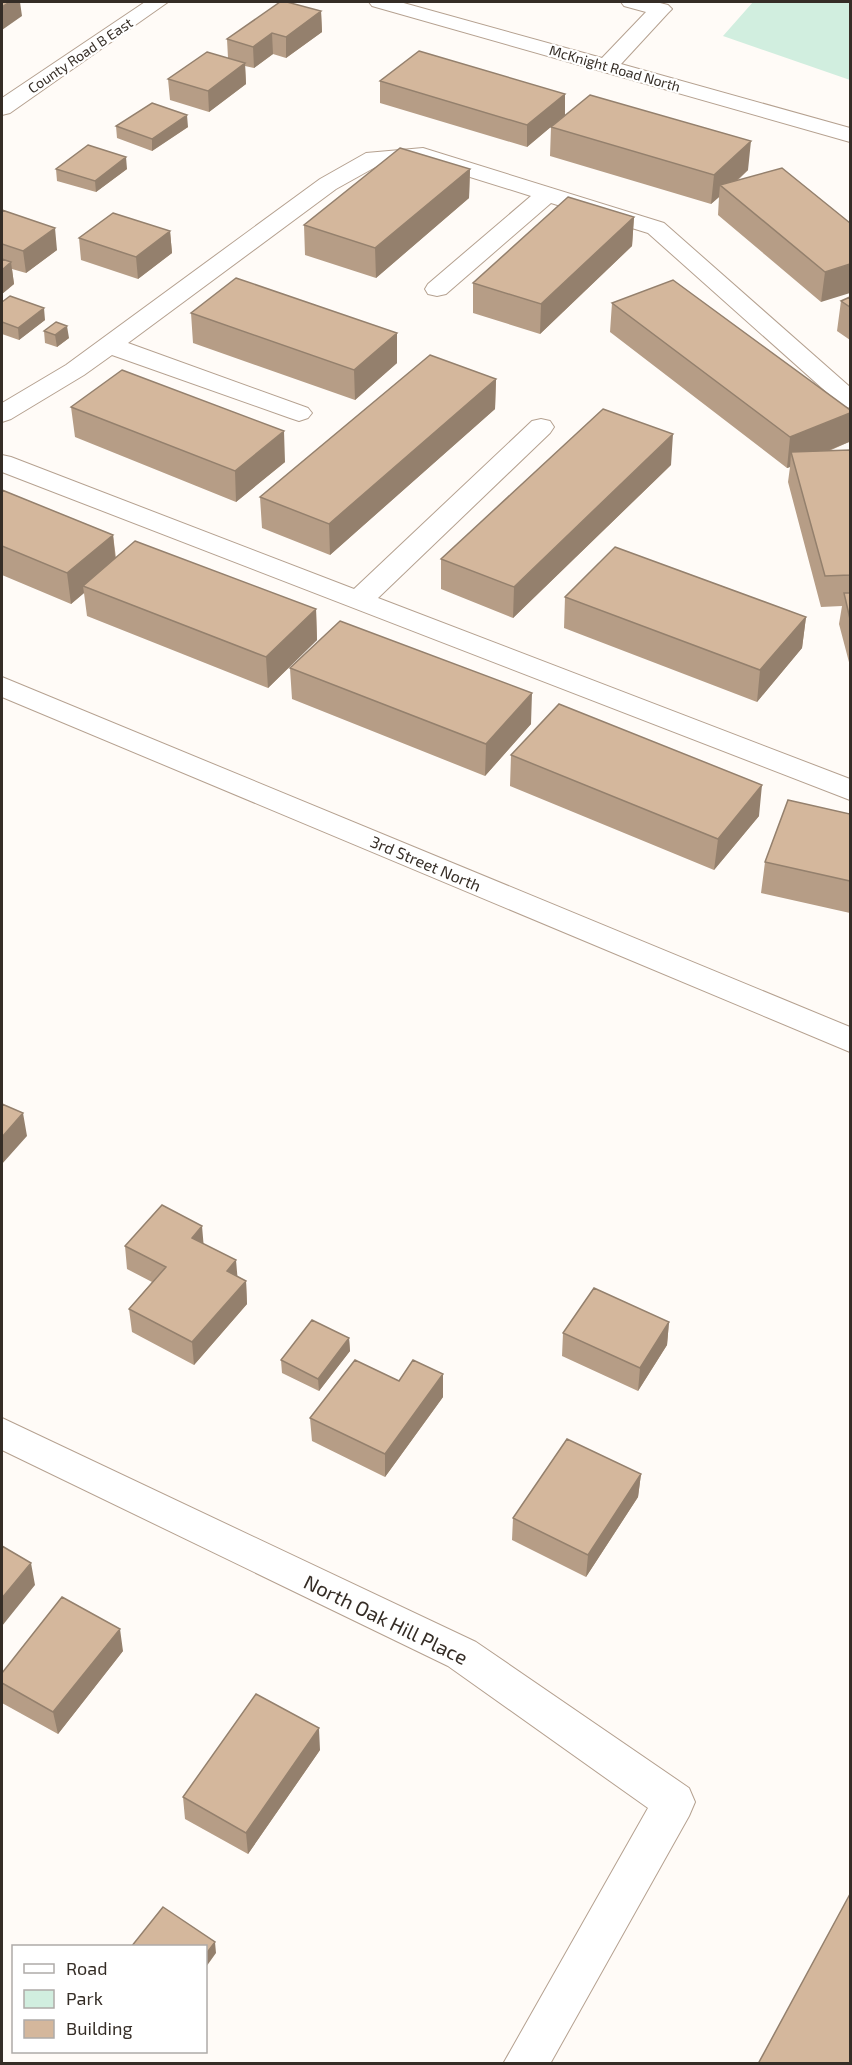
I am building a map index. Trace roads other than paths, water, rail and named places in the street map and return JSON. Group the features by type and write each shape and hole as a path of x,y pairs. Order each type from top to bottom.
{"street":[{"name":"County Road B East","path":"2,108 158,2"},
{"name":"McKnight Road North","path":"379,2 850,135"},
{"path":"632,2 666,5"},
{"path":"607,66 666,5"},
{"path":"2,414 75,370 328,184 374,158 423,155 656,228 850,400"},
{"path":"437,289 547,194"},
{"path":"109,345 299,413"},
{"path":"358,601 541,427"},
{"path":"2,463 850,790"},
{"name":"3rd Street North","path":"2,686 850,1040"},
{"name":"North Oak Hill Place","path":"2,1433 462,1654 674,1802 634,1876 525,2064"}]}
